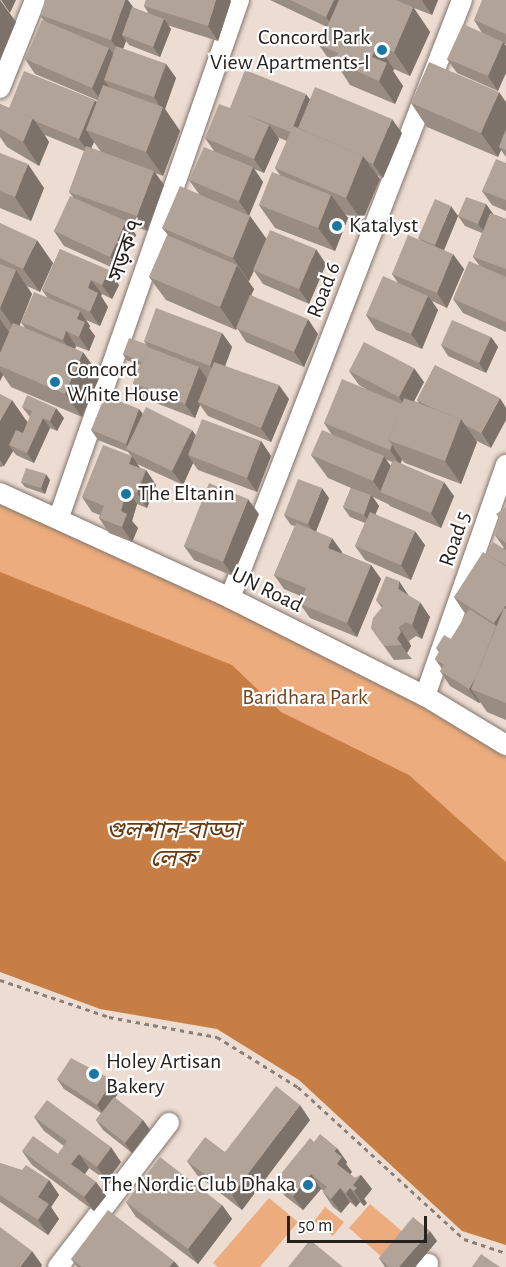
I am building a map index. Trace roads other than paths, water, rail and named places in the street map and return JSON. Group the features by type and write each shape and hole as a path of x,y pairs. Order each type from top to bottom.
{"street":[{"path":"0,88 35,0"},
{"name":"সড়ক ৭","path":"58,517 239,0"},
{"name":"Road 6","path":"230,598 462,0"},
{"name":"Road 5","path":"425,696 506,465"},
{"name":"UN Road","path":"0,493 58,517 230,598 425,696 506,745"},
{"path":"58,1267 169,1123"}],"water":[{"name":"গুলশান-বাড্ডা লেক","path":"0,572 232,665 281,712 409,775 506,862 506,1245 462,1231 299,1080 217,1029 100,1009 0,972"}],"place":[{"name":"Concord Park View Apartments-I","path":"382,50"},
{"name":"Katalyst","path":"337,226"},
{"name":"Concord White House","path":"55,382"},
{"name":"The Eltanin","path":"126,494"},
{"name":"Holey Artisan Bakery","path":"94,1074"},
{"name":"The Nordic Club Dhaka","path":"308,1185"}],"park label":[{"name":"Baridhara Park","path":"305,698"}]}
